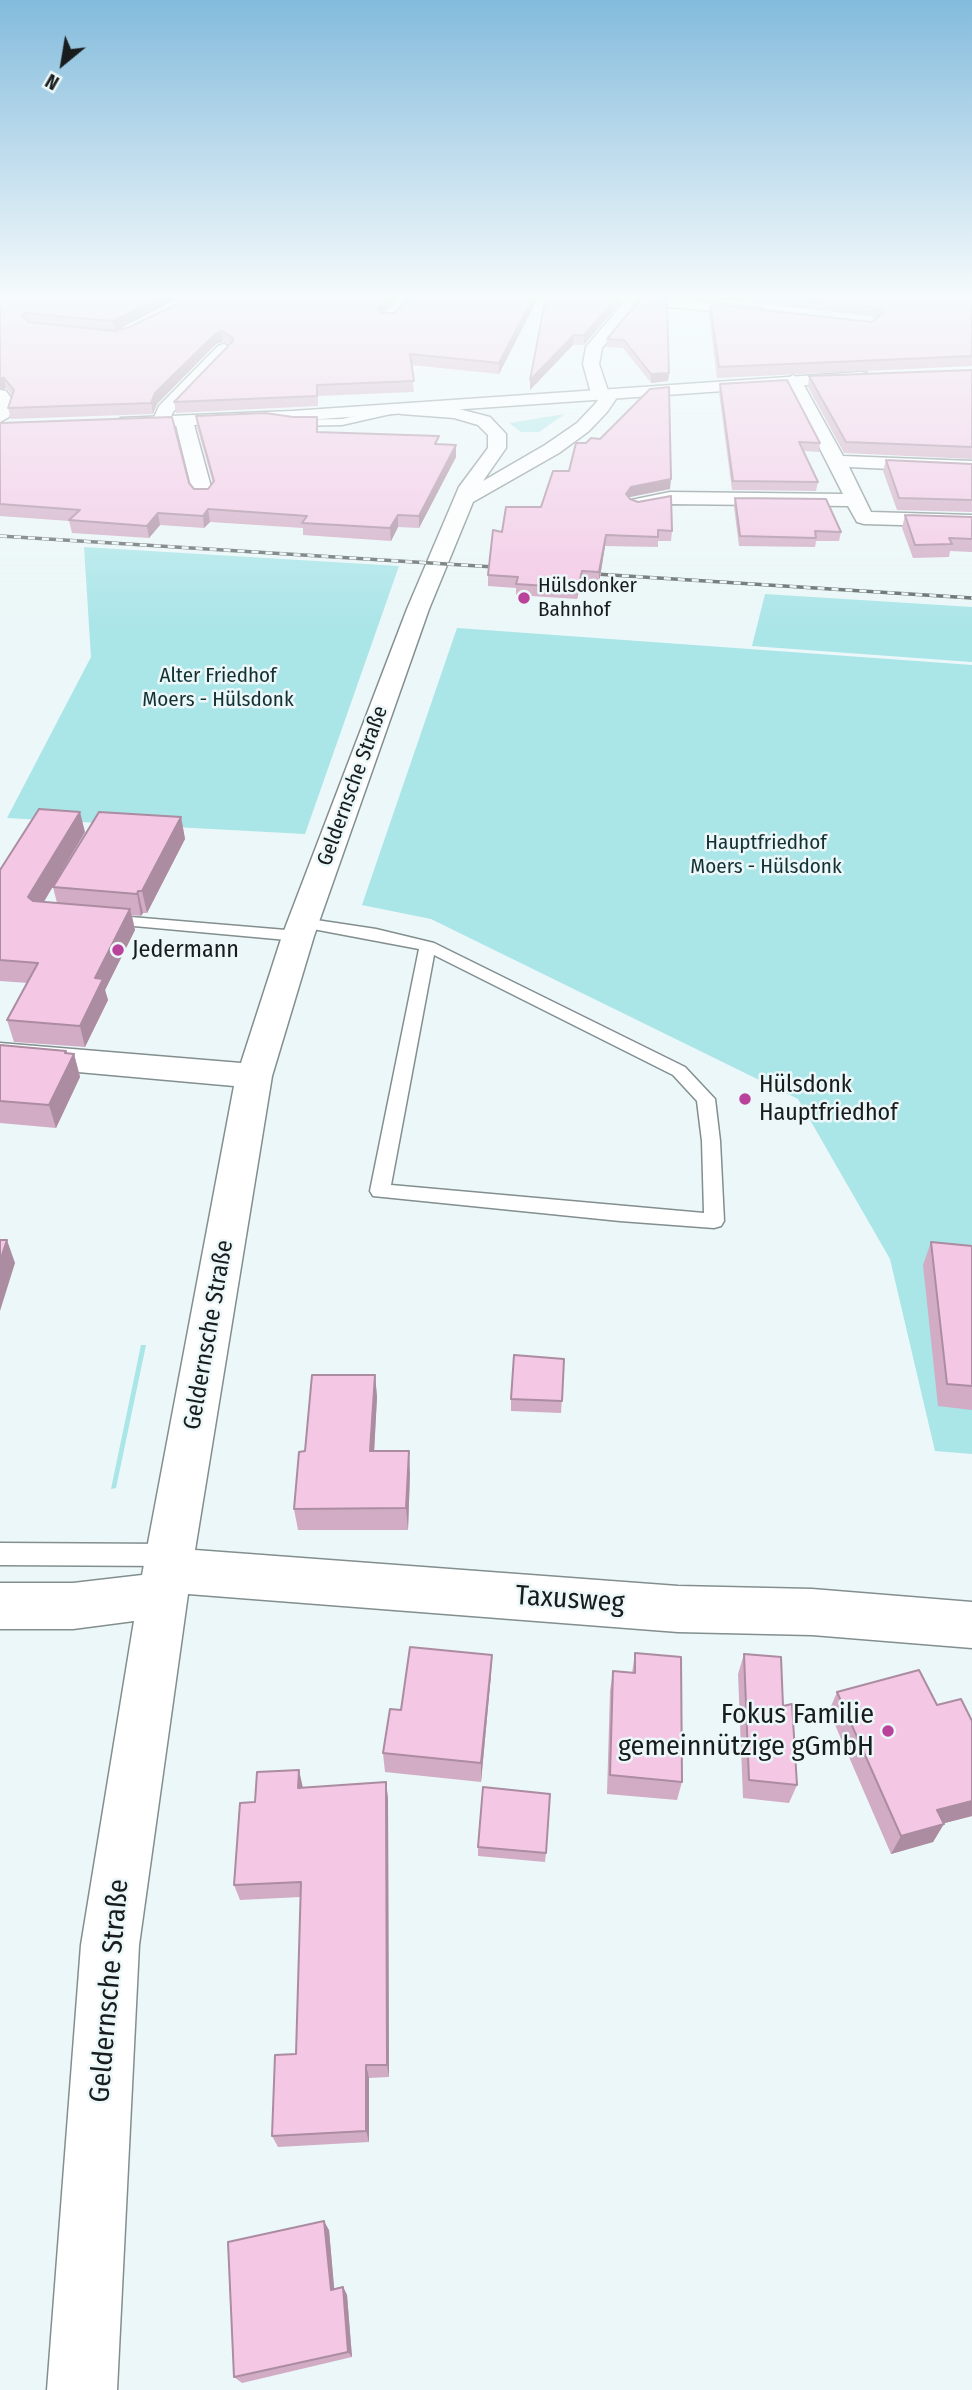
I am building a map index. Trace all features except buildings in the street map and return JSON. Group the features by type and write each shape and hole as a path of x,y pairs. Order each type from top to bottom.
{"street":[{"path":"160,422 167,408"},
{"path":"107,424 419,408"},
{"name":"Geldernsche Straße","path":"480,475 535,442 581,408"},
{"path":"465,501 500,477 552,449 583,427 600,408"},
{"path":"808,408 838,461 864,518 972,521"},
{"name":"Geldernsche Straße","path":"82,2390 110,1945 167,1574 254,1076 301,929 418,609 469,487 497,448 496,434 490,425 475,418 455,413 401,409"},
{"path":"184,421 203,494"},
{"path":"838,461 972,467"},
{"path":"638,504 670,498 855,500"},
{"path":"0,1054 254,1076"},
{"path":"0,1606 73,1606 167,1574"},
{"name":"Taxusweg","path":"167,1574 678,1609 812,1612 972,1625"}],"lane":[{"path":"85,919 376,934 428,946 679,1071 706,1099 711,1141 714,1221 380,1191 428,946"},
{"path":"0,1554 167,1574"}],"green space":[{"path":"565,414 539,432 521,432 509,423"},
{"name":"Alter Friedhof Moers - Hülsdonk","path":"84,547 399,566 305,834 7,818 91,657"},
{"path":"765,594 972,607 972,662 752,646"},
{"name":"Hauptfriedhof Moers - Hülsdonk","path":"457,628 972,665 972,1454 935,1451 890,1259 798,1099 431,919 362,905"},
{"path":"141,1345 146,1345 116,1488 111,1489"}],"railway":[{"path":"0,536 510,568"},
{"path":"580,573 972,598"}],"place":[{"name":"Hülsdonker Bahnhof","path":"524,598"},
{"name":"Jedermann","path":"118,950"},
{"name":"Hülsdonk Hauptfriedhof","path":"745,1099"},
{"name":"Fokus Familie gemeinnützige gGmbH","path":"888,1731"}]}
